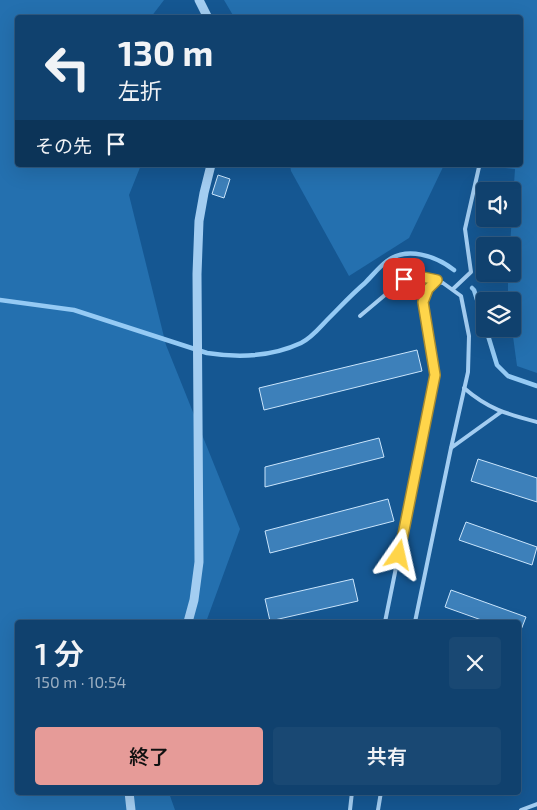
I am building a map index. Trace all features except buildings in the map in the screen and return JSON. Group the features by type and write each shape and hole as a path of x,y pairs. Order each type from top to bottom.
{"street":[{"path":"199,0 206,15"},
{"path":"189,620 194,600 199,562 197,274 199,221 211,167"},
{"path":"129,795 131,810"}],"lane":[{"path":"453,288 471,272 466,228 479,167"},
{"path":"360,316 404,279 418,276 437,280 453,288 461,296 469,336 468,372 415,620"},
{"path":"386,620 435,375 423,302 428,289 437,280"},
{"path":"464,388 482,403 501,412 537,422"},
{"path":"451,448 501,412"},
{"path":"350,810 352,795"},
{"path":"378,810 380,795"},
{"path":"521,810 537,804"}],"shaded area":[{"path":"0,0 164,0 153,15 15,15 15,167 140,167 129,195 166,345 240,529 207,620 15,620 15,795 170,795 175,810 0,810"},
{"path":"224,0 537,0 537,373 517,366 513,337 521,337 521,292 508,292 508,282 521,282 521,237 511,237 511,227 521,227 521,182 514,182 515,169 497,167 523,167 523,15 233,15"},
{"path":"290,167 443,167 409,238 349,276"}],"waterway":[{"path":"0,300 74,310 207,353 243,356 267,354 290,348 309,338 381,266 395,257 403,254 421,255 439,261 454,270"},
{"path":"472,288 476,296"},
{"path":"488,337 497,365 508,376 537,386"}],"route":[{"path":"399,555 435,375 423,302 428,289 437,280 418,276 404,279"}]}
